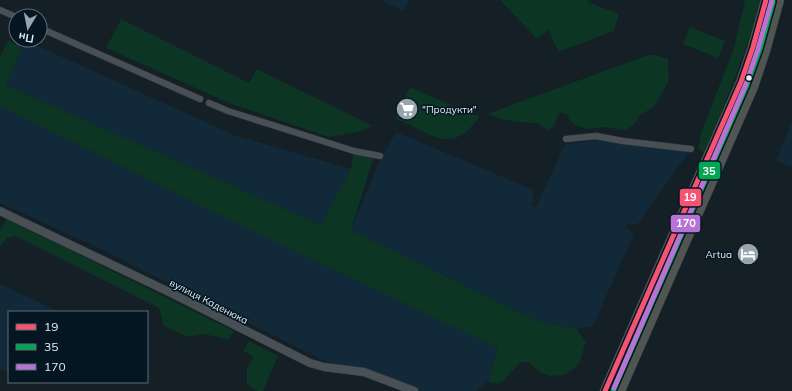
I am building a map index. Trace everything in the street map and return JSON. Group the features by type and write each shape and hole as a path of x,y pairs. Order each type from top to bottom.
{"main road":[{"path":"605,391 741,82 766,0"},
{"path":"620,391 753,87 779,0"},
{"path":"671,241 683,246"}],"street":[{"path":"48,32 200,99"},
{"path":"209,103 228,112 354,151 380,156"},
{"path":"566,139 596,136 624,141 691,148"},
{"name":"вулиця Каденюка","path":"0,211 167,291 310,363 324,367 364,372 414,391"}],"shaded area":[{"path":"380,0 409,0 404,11"},
{"path":"22,48 43,48 234,135 351,169 321,225 6,85"},
{"path":"0,106 217,214 493,344 498,348 488,381 476,391 418,391 381,374 327,362 105,251 0,203"},
{"path":"792,120 792,167 776,161"},
{"path":"396,132 534,190 532,206 536,207 565,144 598,140 665,149 683,147 691,149 638,224 624,225 634,234 593,326 577,329 540,322 351,230 377,166"},
{"path":"0,284 58,311 8,311 8,373 0,369"}],"green space":[{"path":"500,0 589,0 588,2 619,14 614,31 558,52 549,30 537,39"},
{"path":"745,0 760,0 749,40 708,148 704,153 699,150 701,133 734,48"},
{"path":"121,19 249,83 257,69 373,126 359,132 329,137 229,103 106,48"},
{"path":"690,27 725,41 718,58 683,44"},
{"path":"8,40 8,48 22,48 6,85 321,225 351,168 354,151 373,159 351,230 540,322 577,329 586,342 579,364 565,375 550,376 540,372 528,362 521,362 503,381 497,384 488,381 498,348 217,214 0,106 0,57"},
{"path":"648,55 655,55 668,59 669,81 654,107 640,115 634,125 625,130 604,127 587,129 575,125 569,120 568,115 561,113 558,115 555,124 548,131 538,123 512,121 487,114"},
{"path":"743,85 745,86 682,236 678,235"},
{"path":"410,87 472,114 480,116 469,129 459,136 450,139 430,135 395,119 401,103"},
{"path":"7,219 234,331 228,340 205,334 188,337 164,326 159,308 16,236 7,238 0,246 0,231"},
{"path":"672,250 674,252 614,391 611,391"},
{"path":"249,341 278,356 263,391 257,391 247,384 247,368 254,357 243,351"}],"transit line":[{"name":"19","path":"605,391 741,82 753,47 766,0"},
{"name":"170","path":"614,388 746,84 772,0"},
{"name":"35","path":"613,391 747,85 760,49 773,2"}],"place":[{"name":"\"Продукти\"","path":"407,109"},
{"name":"Artua","path":"748,254"}]}
